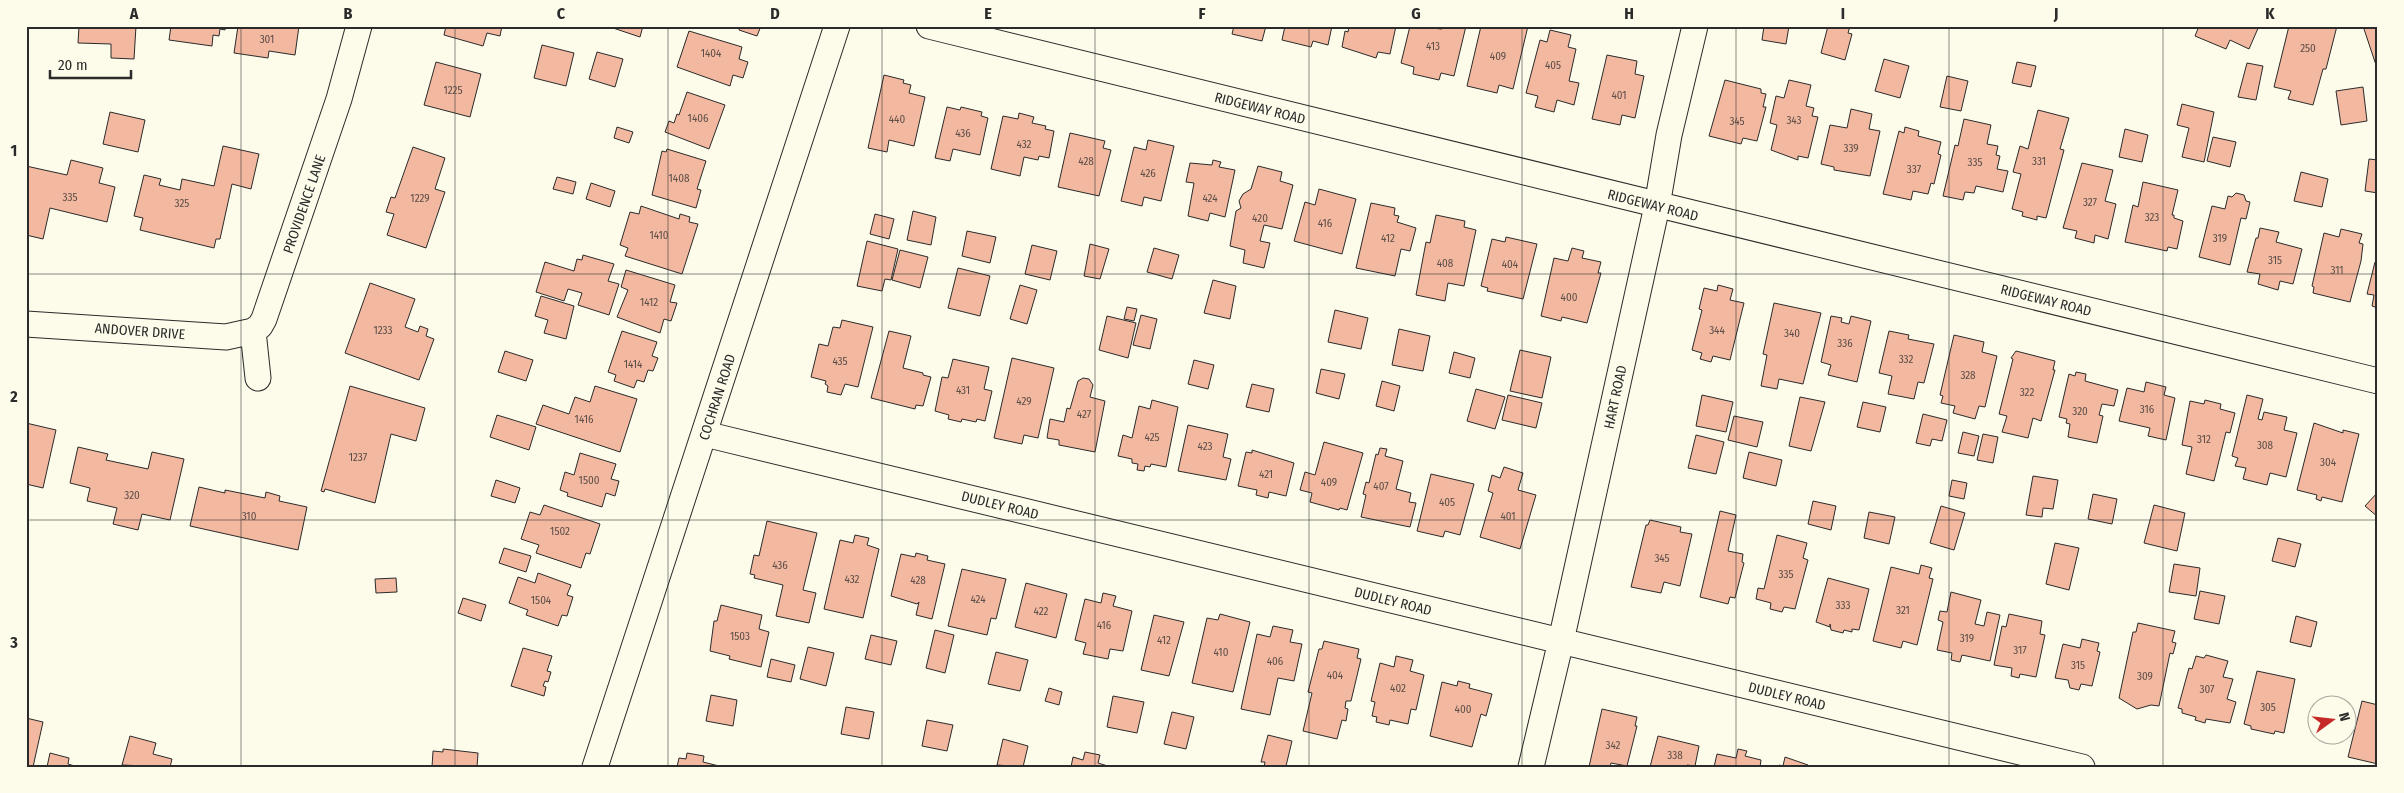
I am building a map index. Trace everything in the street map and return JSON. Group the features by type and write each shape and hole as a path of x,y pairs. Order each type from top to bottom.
{"street":[{"name":"PROVIDENCE LANE","path":"253,331 260,326 264,319 339,100 359,26"},
{"name":"COCHRAN ROAD","path":"596,767 837,26"},
{"name":"RIDGEWAY ROAD","path":"929,26 1657,206 2378,381"},
{"name":"HART ROAD","path":"1531,767 1562,641 1695,26"},
{"name":"ANDOVER DRIVE","path":"26,324 226,337 253,331"},
{"path":"253,331 258,378"},
{"name":"DUDLEY ROAD","path":"705,434 2082,767"}],"building":[{"path":"79,26 136,26 134,59 111,58 111,44 78,43"},
{"path":"171,26 226,26 225,30 220,29 219,36 213,35 212,46 169,40"},
{"path":"238,26 299,26 295,55 269,51 268,58 234,53"},
{"path":"446,26 502,26 500,36 487,33 483,46 444,35"},
{"path":"607,26 643,26 640,37"},
{"path":"740,26 761,26 757,36 739,30"},
{"path":"1234,26 1266,26 1262,41 1232,34"},
{"path":"1285,26 1332,26 1328,45 1313,41 1311,47 1282,40"},
{"path":"1349,26 1396,26 1390,54 1378,52 1376,58 1342,47 1345,31 1348,32"},
{"path":"1410,26 1442,29 1443,26 1466,26 1454,76 1441,73 1439,80 1413,74 1414,67 1401,63"},
{"path":"1481,26 1528,26 1513,89 1499,85 1497,93 1467,86"},
{"path":"1764,26 1789,26 1786,44 1762,40"},
{"path":"1828,26 1850,26 1848,33 1852,34 1845,60 1821,53"},
{"path":"2199,26 2259,26 2249,49 2230,40 2226,49 2195,36"},
{"path":"2289,26 2337,26 2326,69 2323,69 2313,105 2288,99 2291,91 2274,87"},
{"path":"2363,26 2378,26 2378,71"},
{"path":"1550,30 1571,35 1568,47 1576,49 1569,81 1579,83 1574,105 1557,100 1554,112 1535,107 1538,96 1526,93 1540,40 1547,42"},
{"path":"689,31 742,47 739,59 748,62 743,78 733,75 730,86 677,67"},
{"path":"542,45 574,53 566,86 534,78"},
{"path":"597,52 623,59 615,87 589,79"},
{"path":"1607,55 1637,61 1635,74 1644,76 1635,118 1622,115 1620,125 1592,119"},
{"path":"1884,59 1909,66 1900,98 1875,91"},
{"path":"436,62 481,74 470,117 424,105"},
{"path":"2017,62 2036,66 2031,87 2012,83"},
{"path":"2247,63 2263,66 2256,100 2238,97"},
{"path":"884,75 904,80 903,83 911,85 909,93 925,97 914,146 889,140 887,152 868,148"},
{"path":"1947,76 1968,81 1961,111 1940,107"},
{"path":"1725,80 1761,89 1761,93 1766,94 1763,107 1766,107 1757,141 1743,138 1741,144 1709,136"},
{"path":"1789,80 1811,85 1806,106 1814,108 1812,116 1818,117 1808,158 1798,156 1798,160 1771,150 1777,125 1770,123 1776,96 1784,98"},
{"path":"2363,87 2367,121 2341,125 2336,91"},
{"path":"687,92 725,105 709,149 665,132 669,121 674,123 677,114 679,115"},
{"path":"2182,104 2214,112 2204,162 2182,157 2189,128 2177,125"},
{"path":"947,107 960,110 961,107 982,112 981,116 988,118 980,155 953,149 950,161 935,158"},
{"path":"1851,109 1872,114 1869,129 1880,131 1870,176 1834,170 1834,167 1821,164 1830,125 1847,128"},
{"path":"2038,110 2069,118 2060,149 2064,150 2046,218 2037,216 2037,220 2022,216 2023,212 2012,209 2021,174 2013,172 2020,146 2028,149"},
{"path":"110,112 145,120 138,152 103,144"},
{"path":"1019,113 1034,117 1032,123 1046,126 1045,129 1054,131 1049,158 1039,156 1038,160 1024,157 1020,176 991,169 1003,116 1018,119"},
{"path":"1964,119 1991,125 1987,144 1998,146 1996,155 2000,156 1997,169 2008,171 2003,192 1976,186 1974,193 1965,192 1963,200 1943,196 1955,145 1958,146"},
{"path":"617,127 633,132 629,143 614,138"},
{"path":"1905,127 1919,131 1918,136 1941,142 1938,154 1941,155 1934,184 1931,183 1928,194 1913,191 1911,200 1883,194 1899,131 1904,133"},
{"path":"2125,129 2148,135 2142,162 2119,157"},
{"path":"1070,133 1105,141 1103,148 1111,150 1099,196 1058,187"},
{"path":"2213,137 2236,142 2230,167 2207,161"},
{"path":"1148,140 1174,146 1161,201 1144,197 1142,206 1121,201 1134,147 1146,150"},
{"path":"223,146 259,154 251,189 232,184 220,239 216,239 214,248 140,230 143,218 134,216 144,175 161,179 159,185 180,190 182,179 214,186"},
{"path":"413,147 445,158 435,189 445,192 426,248 387,235 394,214 386,212 391,197 395,198"},
{"path":"667,149 706,161 697,189 701,190 696,208 652,195 662,151 666,152"},
{"path":"2369,159 2378,160 2378,193 2365,191"},
{"path":"71,160 103,168 99,183 115,187 107,222 50,208 43,239 26,235 26,166 67,175"},
{"path":"1213,160 1221,162 1219,167 1235,170 1225,217 1210,213 1208,221 1188,216 1194,183 1186,182 1190,163 1212,165"},
{"path":"2082,163 2113,170 2105,201 2116,204 2108,239 2095,235 2094,243 2075,238 2077,231 2063,228"},
{"path":"1258,166 1282,172 1280,181 1293,185 1282,229 1264,225 1260,241 1270,243 1264,268 1243,263 1245,250 1230,246 1236,211 1241,208 1239,201 1243,194 1251,189"},
{"path":"2301,172 2328,179 2322,207 2294,201"},
{"path":"557,177 576,182 573,194 553,189"},
{"path":"2143,182 2178,190 2172,215 2174,215 2174,218 2183,221 2177,249 2168,247 2167,251 2125,242 2133,205 2138,207"},
{"path":"591,183 615,191 610,207 586,199"},
{"path":"1319,189 1356,199 1342,254 1294,241 1305,202 1315,205"},
{"path":"2236,193 2244,195 2246,201 2250,202 2246,219 2241,218 2230,265 2199,257 2212,206 2225,209 2228,196 2232,197"},
{"path":"1371,203 1395,208 1394,215 1399,216 1397,222 1416,228 1410,251 1401,249 1395,276 1356,268"},
{"path":"641,206 679,219 680,214 690,217 689,222 698,224 682,274 625,256 628,248 620,245 630,212 639,214"},
{"path":"913,211 936,217 931,245 907,240"},
{"path":"875,214 894,219 889,239 870,234"},
{"path":"1436,215 1465,221 1464,227 1476,230 1464,286 1448,283 1445,301 1416,295 1426,242 1430,243"},
{"path":"2260,228 2279,232 2276,242 2302,249 2293,284 2280,281 2278,290 2258,284 2260,274 2247,272"},
{"path":"2341,229 2362,234 2359,243 2363,244 2361,261 2350,302 2313,293 2314,287 2312,286 2324,233 2339,237"},
{"path":"967,231 996,237 990,263 962,256"},
{"path":"1506,237 1537,244 1523,299 1487,291 1488,288 1481,286 1492,239 1505,242"},
{"path":"867,241 898,249 891,280 885,279 882,291 857,286"},
{"path":"1090,244 1109,249 1100,279 1084,276"},
{"path":"1032,245 1057,251 1050,280 1025,274"},
{"path":"1154,248 1179,255 1172,279 1147,272"},
{"path":"1572,248 1584,251 1582,258 1601,262 1598,273 1601,273 1587,323 1562,317 1561,321 1541,316 1554,258 1568,261"},
{"path":"900,250 928,257 920,288 892,280"},
{"path":"583,255 614,264 608,281 619,284 609,315 578,305 582,293 568,289 564,301 536,292 545,262 574,271 577,259 582,260"},
{"path":"2375,262 2378,262 2378,308 2372,306 2374,295 2367,294"},
{"path":"958,268 990,276 980,316 948,308"},
{"path":"626,270 675,285 670,302 677,303 671,321 664,319 660,333 617,317 628,290 621,287"},
{"path":"1213,280 1236,286 1230,319 1204,313"},
{"path":"370,283 415,299 405,327 418,332 420,326 428,329 426,336 434,339 419,380 345,353"},
{"path":"1020,285 1037,290 1027,324 1010,319"},
{"path":"1718,285 1733,289 1730,300 1744,303 1730,360 1713,356 1711,362 1700,359 1702,353 1692,350 1702,310 1699,309 1704,288 1717,291"},
{"path":"541,296 574,306 566,339 544,333 548,320 535,316"},
{"path":"1774,303 1821,313 1803,384 1779,379 1777,389 1761,386 1767,355 1763,354"},
{"path":"1127,307 1137,309 1134,321 1124,319"},
{"path":"1335,310 1368,318 1361,349 1328,342"},
{"path":"1141,315 1157,319 1150,349 1133,345"},
{"path":"1107,316 1136,323 1128,358 1099,350"},
{"path":"1831,316 1842,318 1841,322 1849,324 1851,316 1871,321 1857,382 1828,375 1831,365 1821,362"},
{"path":"842,320 873,327 858,387 845,384 841,395 827,392 828,386 825,384 826,381 811,377 819,344 828,346 833,327 840,328"},
{"path":"1399,329 1430,336 1423,371 1392,365"},
{"path":"622,331 657,342 652,356 658,358 653,371 648,370 644,382 637,380 634,388 614,381 616,375 608,372"},
{"path":"889,331 911,336 903,368 931,377 923,406 916,405 915,409 871,398"},
{"path":"1889,331 1909,335 1908,339 1934,344 1924,383 1918,382 1914,399 1888,394 1892,376 1879,373"},
{"path":"1954,335 1984,342 1982,352 1997,356 1985,407 1979,406 1975,419 1953,413 1955,406 1941,403 1943,396 1940,395"},
{"path":"1520,350 1551,357 1542,398 1510,391"},
{"path":"505,351 533,360 526,381 498,372"},
{"path":"2016,351 2055,361 2053,370 2055,370 2041,421 2033,418 2028,438 2002,432 2007,416 1999,414 2013,359 2011,358"},
{"path":"1454,352 1475,358 1470,378 1449,373"},
{"path":"1012,358 1054,368 1038,438 1024,435 1022,444 994,438"},
{"path":"953,359 989,367 984,389 992,391 985,421 977,419 976,422 962,419 961,422 948,419 949,415 935,411 942,377 948,378"},
{"path":"1194,360 1214,365 1208,389 1188,384"},
{"path":"1321,369 1345,374 1339,399 1316,393"},
{"path":"2076,372 2086,374 2085,381 2118,390 2114,406 2102,404 2099,415 2103,416 2097,443 2068,437 2070,424 2066,423 2067,419 2059,417 2069,374 2075,376"},
{"path":"1083,378 1089,379 1093,385 1090,397 1105,401 1095,452 1059,445 1059,440 1047,438 1050,419 1064,422 1067,408 1070,409 1078,381"},
{"path":"1382,381 1400,386 1394,411 1376,406"},
{"path":"2146,382 2166,387 2164,395 2175,398 2166,440 2148,436 2150,428 2119,421 2127,388 2144,392"},
{"path":"1252,384 1274,389 1269,412 1246,407"},
{"path":"350,386 425,408 416,441 391,434 375,503 325,489 324,492 321,491"},
{"path":"595,386 637,399 620,452 536,424 543,405 569,414 575,397 590,402"},
{"path":"1476,389 1505,397 1495,429 1467,421"},
{"path":"1508,395 1542,403 1536,428 1502,420"},
{"path":"1702,395 1733,402 1726,432 1696,426"},
{"path":"2247,395 2263,399 2258,419 2262,420 2264,412 2287,417 2284,430 2297,433 2286,477 2270,473 2267,485 2243,479 2246,468 2235,466 2238,458 2232,456"},
{"path":"1800,397 1825,402 1811,451 1789,446"},
{"path":"1152,400 1178,407 1166,467 1151,464 1150,467 1145,466 1144,471 1137,470 1138,464 1132,463 1132,459 1118,456 1123,435 1132,438 1139,406 1150,409"},
{"path":"2205,400 2221,404 2220,409 2235,413 2230,433 2226,432 2214,481 2186,474 2192,447 2182,445 2190,401 2204,404"},
{"path":"1863,402 1886,407 1880,432 1857,427"},
{"path":"1923,414 1947,420 1942,441 1932,439 1930,446 1916,443"},
{"path":"497,415 536,427 529,450 490,437"},
{"path":"1734,416 1763,422 1757,447 1728,440"},
{"path":"26,423 56,430 43,488 26,484"},
{"path":"2314,423 2343,433 2343,430 2359,434 2342,502 2322,497 2321,501 2316,499 2317,495 2297,490"},
{"path":"1188,425 1228,434 1223,457 1231,459 1226,480 1178,471"},
{"path":"1963,432 1979,436 1974,456 1958,453"},
{"path":"1983,434 1998,437 1993,463 1977,460"},
{"path":"1696,435 1724,442 1716,474 1688,468"},
{"path":"1324,442 1363,453 1347,510 1340,508 1339,510 1310,502 1312,493 1300,490 1305,472 1315,475"},
{"path":"78,447 108,454 106,460 148,469 152,452 184,459 170,520 142,514 138,530 113,524 117,508 87,501 90,488 70,483"},
{"path":"1380,448 1387,449 1385,456 1403,461 1396,489 1411,493 1409,502 1416,503 1410,527 1361,517 1366,495 1363,494 1366,482 1369,483 1376,454 1378,455"},
{"path":"1252,450 1294,463 1286,496 1269,492 1268,498 1256,495 1257,490 1238,486 1246,452 1252,453"},
{"path":"1749,452 1782,460 1776,486 1743,478"},
{"path":"580,453 616,464 611,479 619,481 615,496 606,493 602,507 567,496 568,493 560,490 565,472 574,475"},
{"path":"1504,467 1523,473 1518,490 1536,495 1520,549 1480,537 1493,493 1488,491 1492,475 1500,478"},
{"path":"1431,474 1474,484 1460,535 1445,531 1443,537 1417,531"},
{"path":"2033,476 2058,480 2053,509 2043,508 2042,517 2026,515"},
{"path":"496,480 520,488 515,503 491,496"},
{"path":"1952,480 1967,483 1964,499 1949,496"},
{"path":"199,487 225,493 225,490 265,498 266,492 280,496 279,501 307,507 298,550 190,526"},
{"path":"2378,492 2378,517 2365,506"},
{"path":"2093,494 2117,499 2112,524 2088,519"},
{"path":"1813,501 1836,506 1831,530 1808,524"},
{"path":"544,505 600,524 590,554 586,553 581,568 536,553 539,545 521,539 530,512 540,515"},
{"path":"2154,505 2185,513 2177,551 2144,543"},
{"path":"1941,506 1965,513 1954,550 1930,543"},
{"path":"1720,511 1736,515 1728,551 1743,554 1742,562 1744,563 1735,598 1730,597 1728,604 1700,597"},
{"path":"1869,512 1895,517 1889,544 1864,538"},
{"path":"1650,520 1681,527 1680,532 1692,534 1680,586 1664,582 1661,593 1631,587 1646,525 1648,525"},
{"path":"767,521 817,533 803,590 816,593 809,623 776,616 783,585 754,578 755,575 750,574 754,555 759,556"},
{"path":"855,535 869,538 867,545 879,549 863,618 824,609 840,540 853,543"},
{"path":"1777,535 1807,543 1803,558 1808,560 1795,609 1784,607 1782,612 1770,609 1771,603 1756,599 1758,588 1764,589"},
{"path":"2278,538 2301,544 2295,567 2272,561"},
{"path":"2055,543 2079,548 2069,590 2046,584"},
{"path":"504,548 531,556 526,572 499,563"},
{"path":"916,553 928,556 927,560 945,564 932,619 916,615 919,602 917,604 891,596 901,554 915,557"},
{"path":"2174,564 2200,568 2196,596 2169,592"},
{"path":"1921,565 1932,568 1929,578 1933,579 1917,645 1903,641 1901,648 1873,641 1891,567 1919,574"},
{"path":"962,569 1006,579 996,619 991,618 987,635 948,626"},
{"path":"538,573 571,585 567,595 573,597 567,616 562,615 558,626 526,615 528,610 509,603 518,577 535,583"},
{"path":"396,578 397,592 376,593 375,579"},
{"path":"1828,578 1869,589 1859,630 1852,629 1852,632 1844,630 1843,633 1831,630 1830,624 1830,627 1816,622"},
{"path":"1026,583 1067,594 1056,638 1015,627"},
{"path":"2200,591 2225,596 2219,624 2194,619"},
{"path":"1951,592 1981,600 1975,624 1984,626 1987,612 2000,615 1990,661 1962,655 1960,662 1951,660 1952,653 1937,650 1943,622 1938,620 1940,611 1947,612"},
{"path":"1103,593 1116,596 1113,606 1132,611 1123,651 1110,649 1108,659 1083,654 1086,643 1075,640 1085,599 1101,603"},
{"path":"463,598 486,605 481,621 458,613"},
{"path":"721,605 762,615 759,629 769,632 761,667 729,659 730,656 710,651 714,621 717,621"},
{"path":"1220,614 1250,622 1233,692 1192,683 1207,618 1218,620"},
{"path":"2009,614 2042,621 2040,634 2045,635 2036,677 2020,674 2019,678 2011,676 2012,668 1994,665 2002,626 2006,627"},
{"path":"1154,615 1184,622 1169,676 1141,670"},
{"path":"2296,616 2317,622 2311,647 2290,642"},
{"path":"2138,623 2175,631 2172,642 2176,643 2173,654 2170,653 2159,706 2151,705 2137,709 2119,698 2133,632 2136,632"},
{"path":"1273,626 1293,630 1290,642 1302,644 1294,681 1278,678 1270,715 1241,709 1257,634 1270,637"},
{"path":"935,630 954,635 945,673 926,668"},
{"path":"871,635 897,641 891,665 865,659"},
{"path":"2082,639 2099,643 2097,651 2100,652 2092,686 2081,684 2079,690 2070,688 2068,680 2055,678 2063,644 2080,648"},
{"path":"1324,641 1359,649 1357,658 1361,659 1351,701 1346,701 1345,708 1348,709 1346,721 1342,720 1337,739 1303,731 1312,693 1308,692 1319,649 1322,649"},
{"path":"808,647 834,653 826,686 800,679"},
{"path":"523,648 552,656 547,671 551,672 548,682 545,681 543,686 546,687 544,696 511,686"},
{"path":"996,652 1028,660 1020,691 988,684"},
{"path":"2206,655 2228,661 2223,677 2233,679 2227,699 2236,702 2230,723 2206,719 2205,723 2195,720 2196,717 2182,713 2182,709 2178,708 2189,668 2192,669 2196,656 2204,658"},
{"path":"1396,656 1413,660 1410,671 1424,675 1416,710 1411,709 1408,724 1390,720 1389,725 1376,722 1377,717 1372,716 1375,702 1371,701 1380,663 1394,667"},
{"path":"771,659 795,665 791,682 767,677"},
{"path":"2257,671 2295,679 2284,733 2275,731 2274,734 2251,729 2251,726 2244,724"},
{"path":"1458,681 1470,684 1469,688 1492,694 1486,716 1481,714 1472,747 1430,736 1442,682 1457,686"},
{"path":"1049,688 1062,692 1059,705 1045,701"},
{"path":"711,695 737,700 733,726 706,721"},
{"path":"1113,696 1144,702 1137,733 1107,727"},
{"path":"2362,701 2378,705 2378,764 2348,757 2351,746 2356,746 2356,725"},
{"path":"846,707 874,712 869,739 841,734"},
{"path":"1602,709 1637,717 1635,726 1637,726 1627,766 1611,763 1610,767 1589,767"},
{"path":"1172,712 1194,717 1186,749 1164,744"},
{"path":"26,718 43,722 33,767 26,767"},
{"path":"927,720 953,725 947,751 922,746"},
{"path":"1268,735 1292,741 1286,766 1264,767 1265,762 1261,762"},
{"path":"130,736 156,743 153,754 172,759 170,767 122,765"},
{"path":"1658,736 1699,746 1695,766 1650,767"},
{"path":"1003,739 1028,746 1023,767 997,765"},
{"path":"443,749 478,753 477,767 432,767 433,751 443,752"},
{"path":"1738,749 1747,751 1745,756 1761,760 1760,767 1714,767 1717,754 1736,758"},
{"path":"1085,752 1100,755 1098,763 1111,767 1071,767 1073,757 1083,760"},
{"path":"50,753 69,758 68,764 78,767 47,767"},
{"path":"687,753 704,756 703,762 723,767 677,767 679,758 686,759"},
{"path":"1785,757 1808,765 1808,767 1778,767 1779,765 1783,766"}]}
